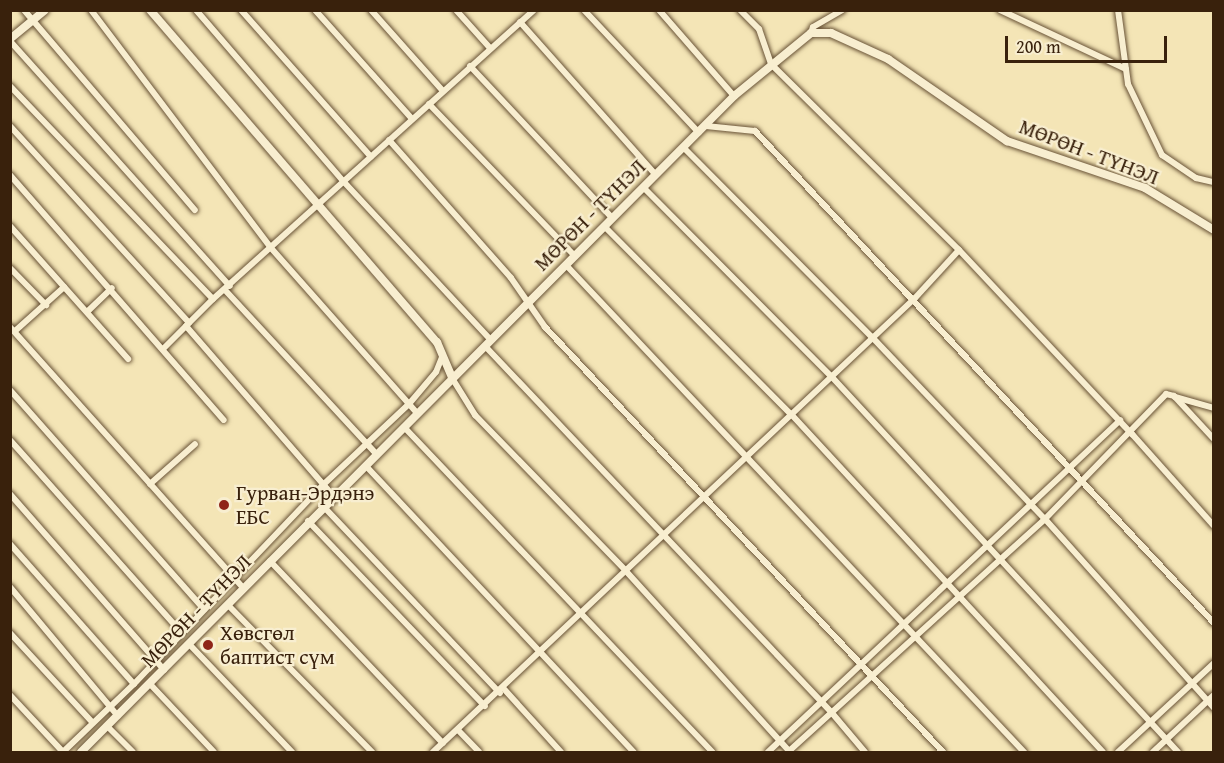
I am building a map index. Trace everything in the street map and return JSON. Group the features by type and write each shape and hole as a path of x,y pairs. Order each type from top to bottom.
{"street":[{"path":"24,10 195,210"},
{"path":"45,10 10,40 377,455"},
{"path":"91,10 271,248 417,413"},
{"path":"150,10 319,205 444,355 452,378 475,415 625,570 789,752 916,639 960,595 1045,519 1132,434 1167,394 1214,408"},
{"path":"196,10 344,182 488,343 570,441 664,534 832,712 865,753"},
{"path":"241,10 371,157"},
{"path":"315,10 412,119"},
{"path":"370,10 443,91"},
{"path":"456,10 490,48"},
{"path":"164,348 213,299 534,10"},
{"path":"584,10 703,129 755,131 915,298 1214,623"},
{"path":"659,10 734,96"},
{"path":"740,10 759,29 771,64 959,250 1120,420 1214,526"},
{"path":"811,33 813,27 842,10"},
{"path":"1000,10 1126,69"},
{"path":"1118,10 1126,69 1137,110 1162,155 1196,178 1214,182"},
{"path":"520,22 655,174"},
{"name":"МӨРӨН - ТҮНЭЛ","path":"81,753 190,645 308,521 366,466 734,96 811,33 831,33 888,58 1007,141 1145,188 1214,230"},
{"path":"470,66 612,218"},
{"path":"10,86 213,299"},
{"path":"429,105 575,256"},
{"path":"10,126 188,325 334,497"},
{"path":"389,140 512,278 544,327 875,676 943,753"},
{"path":"683,147 872,337 1030,506 1045,519 1214,708"},
{"path":"10,175 112,288 224,420"},
{"path":"642,187 831,376 989,543 1178,753"},
{"path":"10,226 88,311 128,359"},
{"path":"604,226 791,414 1103,753"},
{"path":"433,753 502,691 539,652 625,570 915,298 959,250"},
{"path":"566,265 1024,753"},
{"path":"10,268 46,305"},
{"path":"64,287 46,305 13,329 243,588"},
{"path":"88,311 112,288"},
{"path":"10,695 63,753 236,579 324,484 409,404 436,372 444,355"},
{"path":"10,390 204,609"},
{"path":"1174,396 1214,439"},
{"path":"768,753 863,665 946,582 1120,420"},
{"path":"404,426 712,753"},
{"path":"10,440 181,632"},
{"path":"150,484 195,444"},
{"path":"366,466 634,753"},
{"path":"10,494 164,670"},
{"path":"324,507 561,753"},
{"path":"308,521 485,706"},
{"path":"10,544 134,684"},
{"path":"270,561 443,743"},
{"path":"10,587 118,716"},
{"path":"228,605 372,753"},
{"path":"10,633 92,722"},
{"path":"190,645 292,753"},
{"path":"1118,753 1214,663"},
{"path":"150,684 214,753"},
{"path":"1153,753 1214,695"},
{"path":"108,727 133,753"},
{"path":"458,730 479,753"}],"place":[{"name":"Гурван-Эрдэнэ ЕБС","path":"224,505"},
{"name":"Хөвсгөл баптист сүм","path":"208,645"}]}
